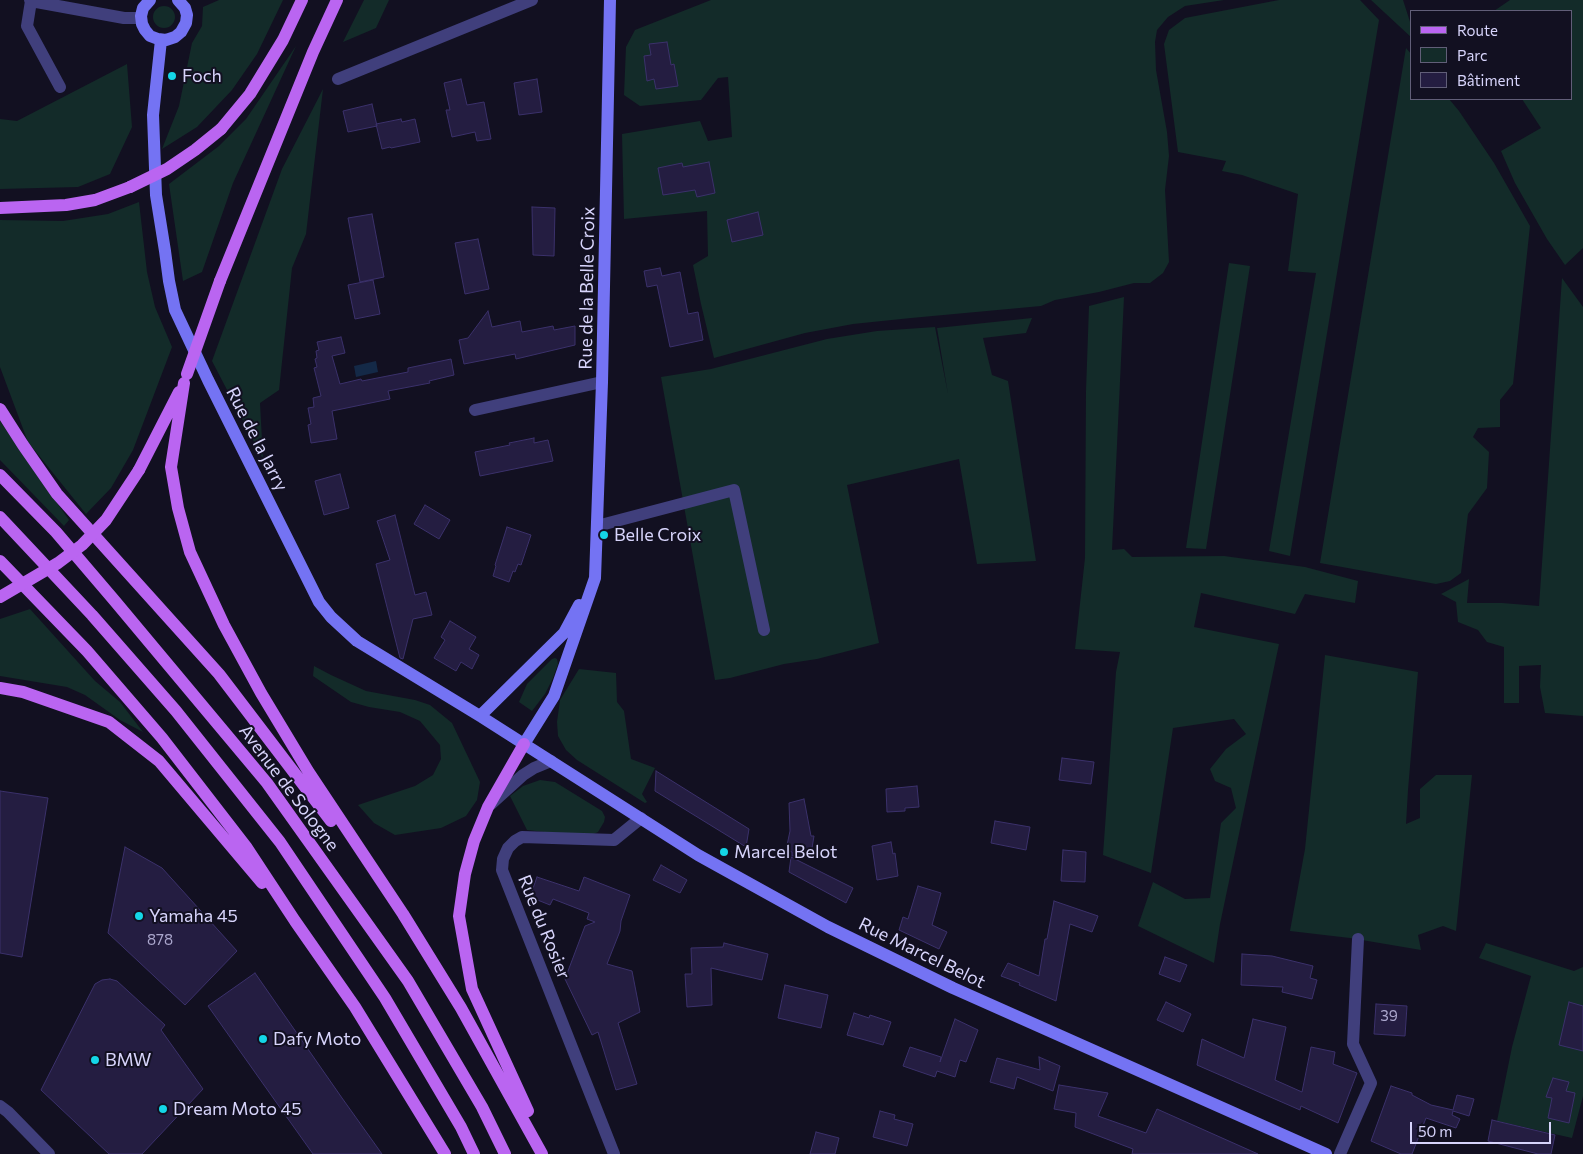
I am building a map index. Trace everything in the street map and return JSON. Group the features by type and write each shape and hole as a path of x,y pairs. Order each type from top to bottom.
{"main road":[{"path":"150,0 143,8 142,18 145,30 150,36 161,40 175,37 186,24 187,15 178,0"},
{"path":"0,208 66,205 95,200 130,188 195,150 221,129 250,94 283,40 302,0"},
{"path":"0,597 58,563 82,545 106,520 139,470 185,378 220,281 313,52 337,0"},
{"name":"Rue de la Belle Croix","path":"524,744 554,696 595,578 602,382 610,0"},
{"name":"Rue de la Jarry","path":"161,40 153,115 156,195 168,281 175,310 319,602 331,617 357,641 524,744"},
{"path":"0,203 22,208"},
{"path":"185,378 170,467 178,508 190,552 224,625 261,694 308,771 403,914 462,1008 542,1154"},
{"path":"0,409 57,494 218,674 403,914"},
{"name":"Avenue de Sologne","path":"0,475 56,532 127,614 267,783 408,981 482,1108 506,1154"},
{"path":"0,517 92,615 176,711 280,842 385,998 461,1127 474,1154"},
{"path":"0,560 87,651 162,738 247,848 355,1007 445,1154"},
{"name":"Rue de la Belle Croix","path":"480,716 564,633 595,578"},
{"path":"0,688 23,692 109,722 159,761 295,921"},
{"path":"524,744 488,807 474,841 468,859 459,916 472,988 547,1154"},
{"name":"Rue Marcel Belot","path":"524,744 698,855 828,927 925,975 1326,1154"}],"street":[{"path":"338,79 532,0"},
{"path":"60,87 28,26 30,1 124,18 142,18"},
{"path":"475,410 602,382"},
{"path":"597,526 734,490 764,630"},
{"path":"488,807 523,775 551,761"},
{"name":"Rue du Rosier","path":"614,1154 502,870 503,859 508,848 522,837 614,840 642,818"},
{"path":"1340,1154 1371,1083 1353,1044 1358,939"},
{"path":"0,1106 49,1154"}],"green space":[{"path":"219,0 283,0 257,54 232,90 197,127 162,149 179,106 192,43 202,26 203,7"},
{"path":"364,0 389,0 376,28 343,42"},
{"path":"711,0 1224,0 1185,6 1168,17 1157,30 1155,42 1156,70 1167,132 1169,156 1165,190 1169,262 1163,273 1150,283 1134,283 1055,300 1041,306 853,324 805,333 714,358 693,265 708,256 707,211 624,219 622,134 700,121 708,141 732,137 728,77 718,78 701,100 640,106 624,95 626,47 635,30"},
{"path":"1279,0 1360,0 1379,20 1290,556 1269,551 1316,273 1288,271 1298,194 1242,175 1222,171 1226,161 1178,152 1164,44 1169,30 1185,18"},
{"path":"1371,0 1403,0 1410,22 1410,36"},
{"path":"1510,0 1583,0 1583,248 1565,265 1547,239 1515,183 1501,151 1541,128 1523,100 1573,100 1573,10 1495,10"},
{"path":"164,6 172,9 175,17 172,25 164,28 156,25 153,17 156,9"},
{"path":"296,46 233,183 202,272 183,281 169,184 219,146 246,119"},
{"path":"1406,48 1410,53 1410,100 1450,100 1494,163 1530,226 1513,384 1500,400 1500,427 1478,428 1473,437 1489,452 1487,488 1468,514 1461,573 1450,581 1436,584 1320,563"},
{"path":"127,64 132,127 110,174 78,187 0,189 0,119 17,121"},
{"path":"323,89 306,234 292,268 279,390 260,403 263,459 212,361 282,169"},
{"path":"139,202 147,272 155,307 172,347 133,450 111,488 86,514 28,442 0,367 0,220 63,221 108,214"},
{"path":"1229,263 1250,266 1206,549 1186,548"},
{"path":"1562,278 1583,307 1583,716 1545,713 1540,687 1541,665 1519,666 1519,703 1504,703 1504,647 1487,642 1478,630 1458,622 1456,602 1441,594 1469,579 1467,603 1539,606"},
{"path":"1124,297 1112,550 1124,549 1132,557 1224,556 1305,567 1358,581 1355,603 1305,594 1295,614 1201,593 1194,627 1279,644 1220,924 1214,963 1138,926 1153,882 1185,899 1210,898 1221,823 1236,808 1231,788 1215,781 1210,769 1226,749 1246,734 1234,719 1173,728 1151,873 1103,855 1116,672 1120,652 1075,649 1085,558 1086,391 1089,306"},
{"path":"1032,318 1026,333 983,338 992,375 1008,381 1036,561 977,564 959,459 847,485 879,643 817,659 784,664 715,680 661,377 711,369 827,339 877,331 935,327 948,394 937,328"},
{"path":"0,421 69,520 64,526 0,460"},
{"path":"30,609 95,681 120,702 143,732 120,720 85,695 67,687 0,676 0,619"},
{"path":"1325,655 1418,672 1406,824 1420,818 1420,789 1436,775 1472,775 1456,931 1443,926 1418,935 1421,950 1350,938 1290,931 1305,849"},
{"path":"555,658 558,664 553,678 545,694 532,711 519,702 527,684"},
{"path":"314,666 366,691 415,700 430,705 452,723 480,782 477,800 466,816 441,828 395,835 374,823 358,805 415,786 433,775 441,759 440,745 420,721 400,712 351,702 313,676"},
{"path":"579,669 616,673 617,702 624,711 631,759 655,768 642,794 647,802 645,803 577,760 566,750 558,736 557,722 560,700"},
{"path":"540,780 555,782 602,811 605,817 598,832 587,837 527,830 510,796 523,786"},
{"path":"1486,943 1574,971 1583,967 1583,1096 1572,1138 1497,1121 1512,1047 1531,976 1479,958"}],"water":[{"path":"376,361 378,372 356,377 354,366"}],"building":[{"path":"667,42 671,65 674,64 678,86 656,89 654,79 647,81 644,56 651,55 649,44"},
{"path":"461,79 467,105 484,102 491,139 477,141 475,132 452,137 446,110 450,110 444,83"},
{"path":"537,79 542,112 519,115 514,83"},
{"path":"372,104 377,126 348,132 343,111"},
{"path":"401,119 402,122 415,119 420,142 382,149 376,124"},
{"path":"709,162 715,193 697,197 695,190 663,195 658,168 682,163 683,167"},
{"path":"532,207 555,208 554,256 533,255"},
{"path":"758,212 763,235 732,242 727,220"},
{"path":"372,214 384,277 360,282 348,218"},
{"path":"478,239 489,289 465,294 455,243"},
{"path":"660,268 662,276 680,272 688,314 698,312 703,340 670,347 657,285 647,287 644,271"},
{"path":"373,280 380,314 355,319 348,285"},
{"path":"488,311 492,327 520,321 522,332 553,326 554,330 575,326 575,345 516,359 515,354 464,364 459,340 468,338"},
{"path":"341,337 345,353 332,356 340,384 408,372 408,368 451,359 454,375 429,381 430,383 388,391 390,399 332,411 337,439 311,443 308,425 311,424 308,408 314,407 313,398 321,396 314,368 317,367 316,351 319,350 317,342"},
{"path":"534,438 534,443 548,440 553,461 480,476 475,452"},
{"path":"340,474 349,508 324,515 315,481"},
{"path":"425,505 450,520 439,539 414,524"},
{"path":"395,515 415,595 426,592 432,615 413,619 403,659 400,658 376,564 390,560 377,521"},
{"path":"507,527 531,535 521,565 518,564 515,572 513,571 509,582 493,576"},
{"path":"450,621 476,637 469,649 479,655 472,669 461,662 456,671 434,658 445,640 441,637"},
{"path":"1062,758 1094,762 1091,784 1059,780"},
{"path":"656,771 749,829 746,847 655,791"},
{"path":"917,786 919,807 905,808 905,811 887,812 886,789"},
{"path":"0,791 48,798 22,957 0,953"},
{"path":"804,799 811,836 814,836 811,854 792,856 792,852 786,850 790,831 789,803"},
{"path":"995,821 1030,827 1026,850 991,843"},
{"path":"891,842 893,854 895,853 898,876 877,880 872,846"},
{"path":"125,847 162,868 237,951 185,1005 108,933"},
{"path":"1063,850 1086,852 1085,882 1061,881"},
{"path":"791,857 853,888 846,903 789,872"},
{"path":"661,865 687,880 680,893 653,880"},
{"path":"537,877 579,891 584,877 630,895 621,921 620,931 607,964 632,971 640,1012 618,1023 637,1084 616,1090 598,1032 592,1035 565,979 585,926 595,922 587,919 589,913 553,899 550,905 530,897"},
{"path":"918,886 941,893 932,925 947,932 939,949 899,930 903,917 908,919"},
{"path":"1054,901 1098,916 1092,932 1070,924 1056,1001 1001,976 1008,963 1039,976"},
{"path":"724,943 768,954 762,980 711,968 712,1005 687,1007 685,974 692,974 691,948 723,947"},
{"path":"1242,954 1272,956 1313,966 1310,978 1317,980 1312,999 1282,992 1283,987 1241,985"},
{"path":"1165,957 1187,965 1180,982 1159,974"},
{"path":"255,973 382,1154 313,1154 208,1006"},
{"path":"110,979 117,981 165,1025 161,1030 203,1089 142,1154 109,1154 41,1090 95,984 102,980"},
{"path":"785,985 828,995 821,1028 778,1018"},
{"path":"1166,1002 1191,1014 1183,1032 1157,1020"},
{"path":"1569,1002 1583,1006 1583,1051 1559,1045"},
{"path":"1376,1004 1407,1006 1405,1036 1374,1034"},
{"path":"854,1013 869,1018 870,1015 891,1022 883,1045 847,1035"},
{"path":"955,1019 978,1030 966,1062 960,1060 955,1077 937,1071 935,1077 903,1066 910,1047 941,1057 940,1062"},
{"path":"1253,1019 1286,1027 1275,1080 1302,1092 1311,1047 1335,1052 1333,1064 1357,1073 1338,1123 1301,1106 1300,1110 1197,1065 1202,1039 1244,1058"},
{"path":"1039,1057 1060,1066 1053,1091 1017,1077 1014,1089 990,1082 997,1058 1040,1070"},
{"path":"1553,1078 1569,1082 1566,1091 1575,1093 1569,1123 1548,1118 1552,1098 1546,1097"},
{"path":"1059,1085 1108,1093 1098,1116 1146,1133 1157,1109 1258,1154 1132,1154 1133,1149 1075,1127 1076,1113 1054,1109"},
{"path":"1391,1086 1412,1093 1412,1095 1431,1105 1453,1110 1457,1095 1474,1099 1469,1116 1453,1111 1452,1115 1460,1119 1456,1128 1426,1118 1412,1154 1401,1154 1371,1141"},
{"path":"880,1111 895,1115 894,1119 913,1124 907,1146 873,1137"},
{"path":"1492,1120 1555,1135 1551,1154 1538,1154 1488,1141"},
{"path":"816,1132 839,1138 835,1154 810,1154"}],"place":[{"name":"Foch","path":"172,76"},
{"name":"Belle Croix","path":"604,535"},
{"name":"Marcel Belot","path":"724,852"},
{"name":"Yamaha 45","path":"139,916"},
{"name":"Dafy Moto","path":"263,1039"},
{"name":"BMW","path":"95,1060"},
{"name":"Dream Moto 45","path":"163,1109"}]}
